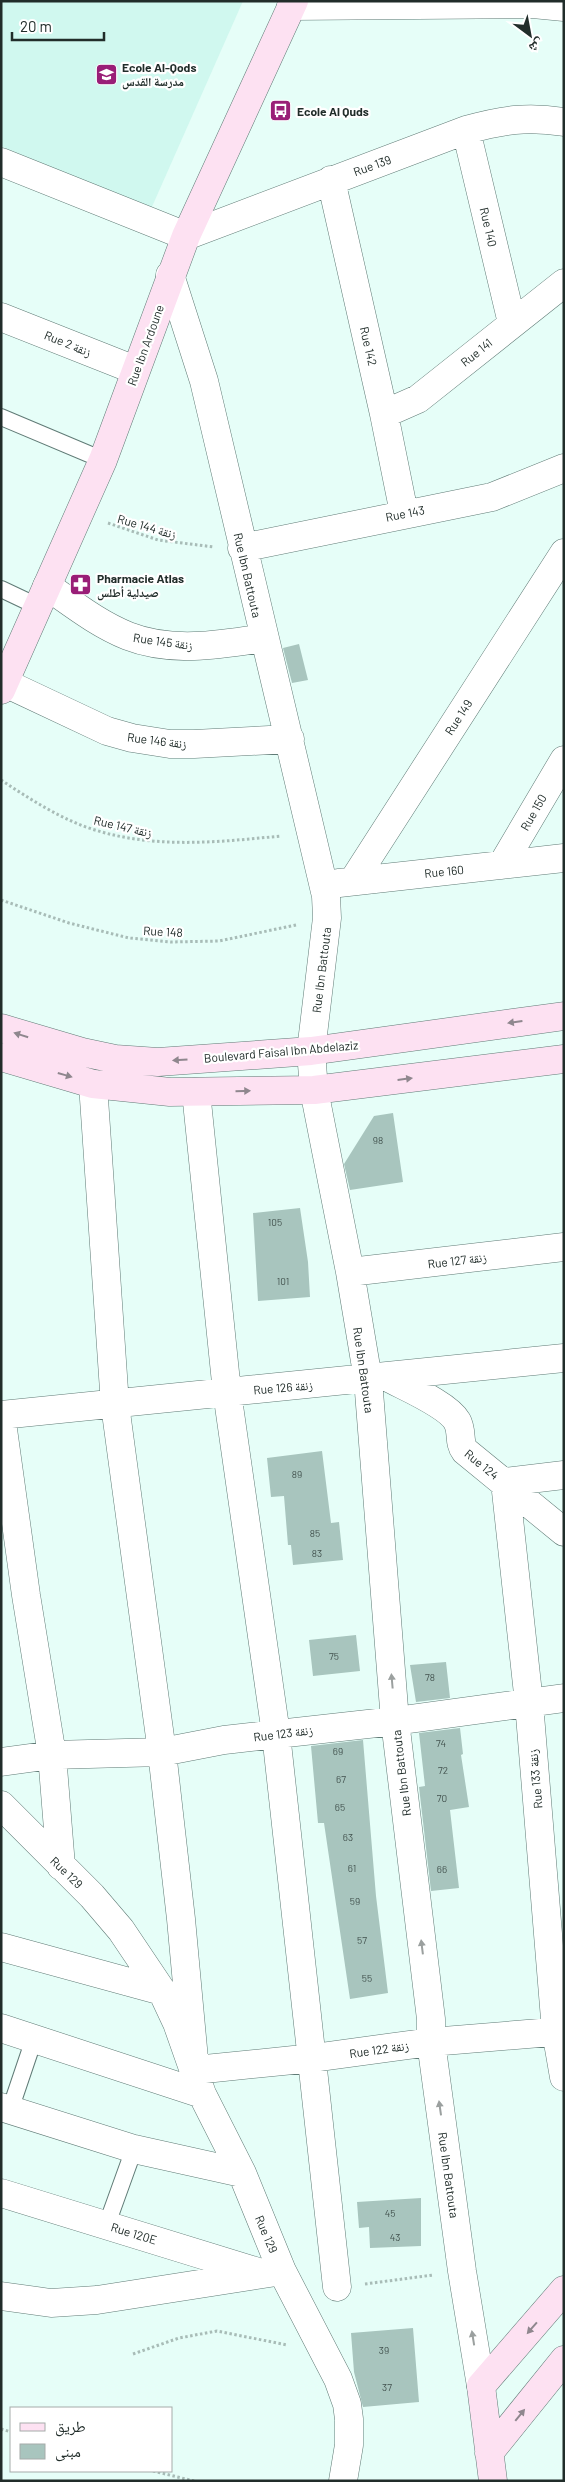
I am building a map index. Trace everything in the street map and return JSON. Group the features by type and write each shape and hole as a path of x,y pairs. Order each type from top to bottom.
{"main road":[{"name":"Rue Ibn Ardoune","path":"3,687 103,460 186,236 292,4"},
{"name":"Boulevard Faisal Ibn Abdelaziz","path":"1,1028 82,1052 115,1059 158,1062 312,1051 564,1016"},
{"path":"1,1057 93,1084 142,1091 196,1092 314,1090 564,1059"},
{"path":"481,2386 564,2290"},
{"path":"489,2454 564,2360"},
{"name":"Rue Ibn Battouta","path":"481,2386 493,2481"}],"street":[{"path":"292,4 533,4 564,7"},
{"name":"Rue 139","path":"186,236 466,130 512,118 532,118 564,122"},
{"name":"Rue 140","path":"466,130 512,323"},
{"path":"1,162 186,236"},
{"name":"Rue 142","path":"331,180 384,414 404,513"},
{"name":"Rue Ibn Battouta","path":"170,276 204,381 263,638 290,739 324,885 327,918 312,1051 314,1090 350,1272 377,1378 395,1721 431,2019 431,2042 462,2272 481,2386"},
{"name":"Rue 141","path":"384,414 418,399 564,283"},
{"name":"Rue 2 زنقة","path":"1,317 135,370"},
{"name":"Rue 143","path":"242,548 492,496 561,474"},
{"name":"Rue 149","path":"352,881 564,553"},
{"name":"Rue 145 زنقة","path":"42,596 129,636 188,647 220,645 263,638"},
{"name":"Rue 146 زنقة","path":"3,687 107,731 132,738 170,744 290,739"},
{"name":"Rue 150","path":"502,865 564,760"},
{"name":"Rue 160","path":"324,885 564,858"},
{"path":"1,2028 34,2039 198,2082 162,1752 116,1405 93,1084"},
{"path":"196,1092 228,1392 276,1734 337,2287"},
{"name":"Rue 127 زنقة","path":"350,1272 564,1247"},
{"name":"Rue 126 زنقة","path":"1,1415 116,1405 564,1358"},
{"name":"Rue 124","path":"377,1378 451,1413 460,1428 460,1441 463,1448 564,1532"},
{"path":"1,1415 26,1595 52,1756 61,1866"},
{"path":"505,1482 564,1475"},
{"name":"Rue 133 زنقة","path":"505,1482 529,1702 564,2076"},
{"name":"Rue 123 زنقة","path":"1,1762 52,1756 162,1752 224,1740 395,1721 564,1698"},
{"name":"Rue 129","path":"2,1807 92,1896 121,1930 162,1991 198,2082 242,2173 274,2273 326,2355 341,2388 349,2419 349,2445 343,2481"},
{"path":"1,1947 162,1991"},
{"name":"Rue 122 زنقة","path":"198,2082 313,2058 431,2042 560,2031"},
{"path":"6,2108 134,2149 242,2173"},
{"name":"Rue 120E","path":"1,2193 274,2273"},
{"path":"1,2296 51,2302 97,2300 274,2273"}],"lane":[{"path":"1,417 103,460"},
{"path":"1,589 42,596"},
{"path":"6,2108 34,2039"},
{"path":"107,2224 134,2149"}],"path":[{"name":"Rue 144 زنقة","path":"80,512 158,540 189,545 242,548"},
{"name":"Rue 147 زنقة","path":"1,780 57,814 95,830 152,842 212,843 312,834"},
{"name":"Rue 148","path":"1,900 70,923 129,938 171,942 219,941 327,918"},
{"path":"337,2287 462,2272"},
{"path":"133,2354 179,2338 217,2331 267,2340 326,2355"},
{"path":"157,2472 194,2481"}],"shaded area":[{"name":"Ecole Al-Qods مدرسة القدس","path":"1,1 243,1 151,209 1,146"}],"building":[{"path":"299,644 308,680 292,683 283,648"},
{"path":"393,1113 403,1182 350,1190 344,1164 374,1116"},
{"path":"300,1208 308,1262 310,1297 258,1301 253,1213"},
{"path":"322,1451 331,1523 339,1522 343,1560 293,1565 291,1545 288,1545 284,1496 271,1497 267,1458"},
{"path":"356,1635 360,1671 313,1676 309,1640"},
{"path":"446,1662 450,1698 416,1702 410,1665"},
{"path":"460,1728 463,1754 461,1755 469,1807 450,1810 459,1888 431,1891 419,1787 425,1786 419,1733"},
{"path":"363,1740 376,1896 388,1993 350,1999 324,1823 318,1823 311,1746"},
{"path":"421,2198 421,2246 370,2248 369,2227 359,2228 357,2202"},
{"path":"413,2328 419,2402 363,2407 354,2372 351,2333"}],"place":[{"name":"Ecole Al-Qods مدرسة القدس","path":"106,74"},
{"name":"Ecole Al Quds","path":"281,111"},
{"name":"Pharmacie Atlas صيدلية أطلس","path":"81,585"}]}
